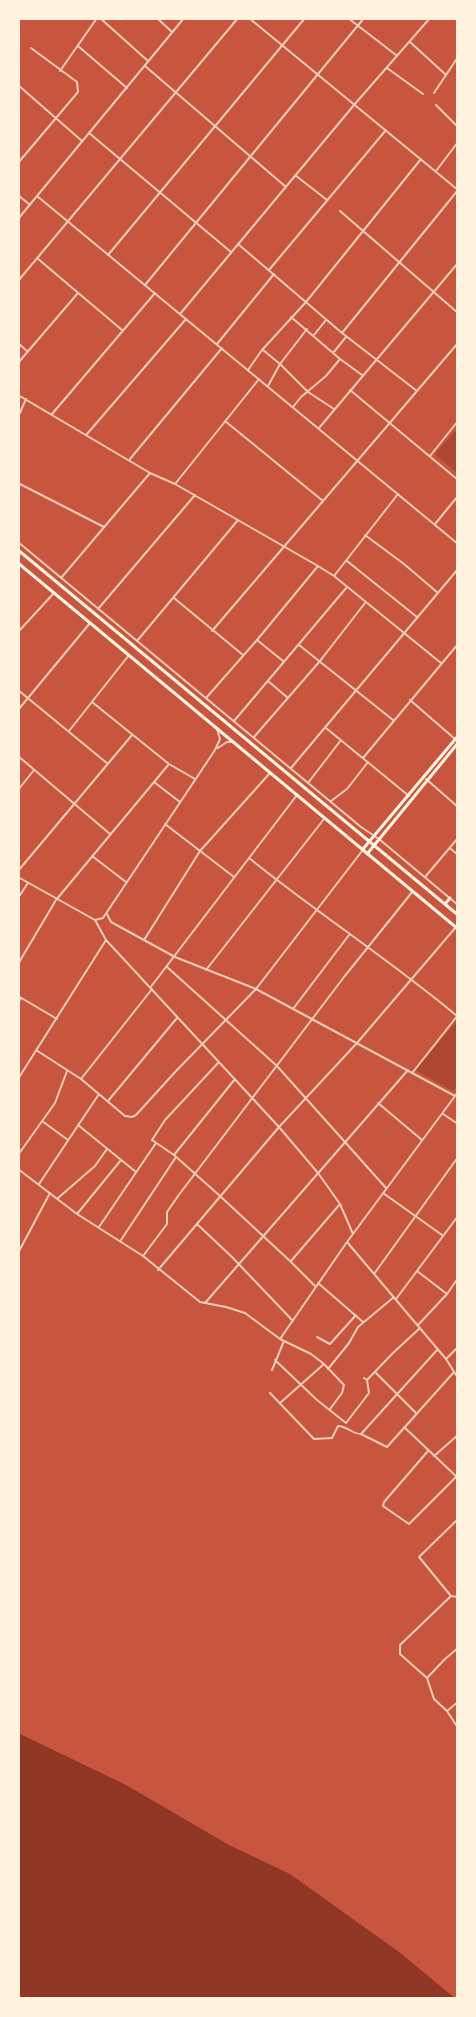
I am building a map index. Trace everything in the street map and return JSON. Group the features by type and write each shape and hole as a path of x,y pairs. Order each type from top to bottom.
{"main road":[{"path":"18,550 458,915"},
{"path":"18,563 457,928"},
{"path":"367,854 457,737"},
{"path":"425,779 458,743"},
{"path":"268,757 272,753"},
{"path":"363,850 410,797"},
{"path":"445,904 450,898"}],"street":[{"path":"60,71 98,18 148,62"},
{"path":"157,18 172,32"},
{"path":"18,219 184,18"},
{"path":"18,281 238,18"},
{"path":"249,18 458,190 342,333"},
{"path":"108,255 305,18"},
{"path":"348,18 397,56"},
{"path":"145,285 364,18"},
{"path":"180,314 354,105 430,18"},
{"path":"410,42 445,74"},
{"path":"78,46 127,88"},
{"path":"18,163 78,92 77,82 31,48"},
{"path":"434,93 458,57"},
{"path":"145,66 286,187"},
{"path":"387,68 423,94"},
{"path":"18,85 82,141"},
{"path":"436,105 458,127"},
{"path":"268,270 386,130"},
{"path":"89,133 231,252"},
{"path":"436,172 458,142"},
{"path":"248,370 262,350 306,302 421,159"},
{"path":"295,175 327,200"},
{"path":"18,195 30,205"},
{"path":"37,196 458,544"},
{"path":"340,211 458,313"},
{"path":"238,244 346,337 417,391"},
{"path":"37,258 123,330"},
{"path":"319,429 458,263"},
{"path":"217,344 274,274"},
{"path":"18,363 78,293"},
{"path":"52,414 155,293"},
{"path":"291,317 362,375"},
{"path":"87,435 186,319"},
{"path":"314,335 326,320"},
{"path":"268,386 280,364 307,329"},
{"path":"333,352 346,337"},
{"path":"18,343 27,351"},
{"path":"212,631 458,345"},
{"path":"130,459 222,348"},
{"path":"262,350 308,392 334,409"},
{"path":"293,407 301,396 326,376 340,359"},
{"path":"175,484 259,379"},
{"path":"350,390 458,480"},
{"path":"18,395 130,459 150,473 195,495 334,576 441,663"},
{"path":"18,417 26,399"},
{"path":"225,421 323,501"},
{"path":"430,456 458,422"},
{"path":"454,426 458,429"},
{"path":"61,578 150,473"},
{"path":"18,483 104,527"},
{"path":"334,576 398,494"},
{"path":"99,609 195,495"},
{"path":"435,524 458,496"},
{"path":"137,640 238,520"},
{"path":"365,535 438,593"},
{"path":"18,542 361,827 374,835 458,904"},
{"path":"346,561 417,617"},
{"path":"206,698 258,640 318,566"},
{"path":"291,768 458,569"},
{"path":"234,721 346,587"},
{"path":"18,632 54,593"},
{"path":"174,598 243,655"},
{"path":"254,737 320,661 366,603"},
{"path":"18,710 90,623"},
{"path":"258,640 284,662"},
{"path":"363,758 458,644"},
{"path":"298,645 358,690 393,720"},
{"path":"68,732 129,655"},
{"path":"268,681 288,698"},
{"path":"18,690 108,764"},
{"path":"410,700 457,737"},
{"path":"92,702 169,764 195,779"},
{"path":"94,920 103,918 107,914 215,750 220,739 217,728"},
{"path":"326,728 410,797"},
{"path":"18,871 132,735"},
{"path":"308,783 341,740"},
{"path":"215,750 227,742 234,743"},
{"path":"18,756 110,834"},
{"path":"331,801 347,789 368,762"},
{"path":"18,964 56,900 169,764"},
{"path":"18,790 34,770"},
{"path":"144,940 200,851 270,773"},
{"path":"425,779 458,807"},
{"path":"154,782 180,802"},
{"path":"81,1079 297,795"},
{"path":"206,970 325,818"},
{"path":"165,824 234,877"},
{"path":"425,877 458,838"},
{"path":"450,848 458,855"},
{"path":"36,1050 81,1079 125,1116 136,1115 256,989 363,850"},
{"path":"92,856 126,882"},
{"path":"249,858 316,910 411,978 458,1016 412,1072"},
{"path":"18,877 94,920 105,940 236,1079 318,1173 340,1204 353,1234"},
{"path":"18,898 28,883"},
{"path":"143,1256 167,1224 167,1212 172,1205 413,891"},
{"path":"107,914 111,922 175,957 256,989 455,1096"},
{"path":"158,1270 279,1127 457,928"},
{"path":"293,1009 350,934"},
{"path":"18,1079 105,940"},
{"path":"167,967 277,1066 386,1188"},
{"path":"18,1003 20,997 57,1019"},
{"path":"107,1101 177,1018"},
{"path":"219,1062 165,1120 153,1138 156,1143 175,1156 220,1196 316,1287"},
{"path":"205,1303 408,1070"},
{"path":"18,1155 55,1103 67,1071"},
{"path":"120,1240 175,1156 236,1079"},
{"path":"272,1370 282,1340 292,1321 386,1188 458,1092"},
{"path":"39,1185 99,1094"},
{"path":"378,1103 422,1141"},
{"path":"443,1114 458,1124"},
{"path":"42,1121 68,1140"},
{"path":"78,1125 135,1172"},
{"path":"99,1227 156,1143"},
{"path":"58,1198 94,1166 107,1149"},
{"path":"374,1274 458,1157"},
{"path":"77,1214 121,1160"},
{"path":"18,1169 77,1214 143,1256 200,1302 244,1313 282,1340 311,1354 344,1385 342,1393 330,1409"},
{"path":"18,1253 50,1193"},
{"path":"383,1193 443,1236"},
{"path":"291,1261 340,1204"},
{"path":"328,1369 349,1343 354,1331 395,1298 458,1216"},
{"path":"453,1222 458,1226"},
{"path":"197,1224 292,1321"},
{"path":"347,1242 438,1349 458,1378"},
{"path":"417,1271 447,1294"},
{"path":"270,1393 314,1438 334,1437 337,1427 346,1423 369,1393 366,1379 419,1327 458,1278"},
{"path":"318,1283 363,1322"},
{"path":"317,1337 330,1344 356,1315"},
{"path":"446,1359 458,1347"},
{"path":"361,1434 438,1349"},
{"path":"275,1360 317,1400 346,1423"},
{"path":"280,1403 324,1364"},
{"path":"375,1372 417,1414"},
{"path":"343,1426 353,1434 361,1434 386,1448 454,1372"},
{"path":"404,1427 458,1476 409,1524 383,1506 384,1502 428,1451"},
{"path":"434,1456 458,1435"},
{"path":"457,1521 419,1557 451,1596 458,1597"},
{"path":"451,1596 400,1645 399,1654 427,1678 434,1699 447,1711 458,1728"},
{"path":"427,1678 458,1648"},
{"path":"447,1711 458,1701"}],"shaded area":[{"path":"455,431 458,433 458,474 435,454"},
{"path":"458,1020 458,1085 453,1091 415,1070"},
{"path":"18,1733 126,1785 229,1845 290,1874 399,1952 456,1999 18,1999"}]}
